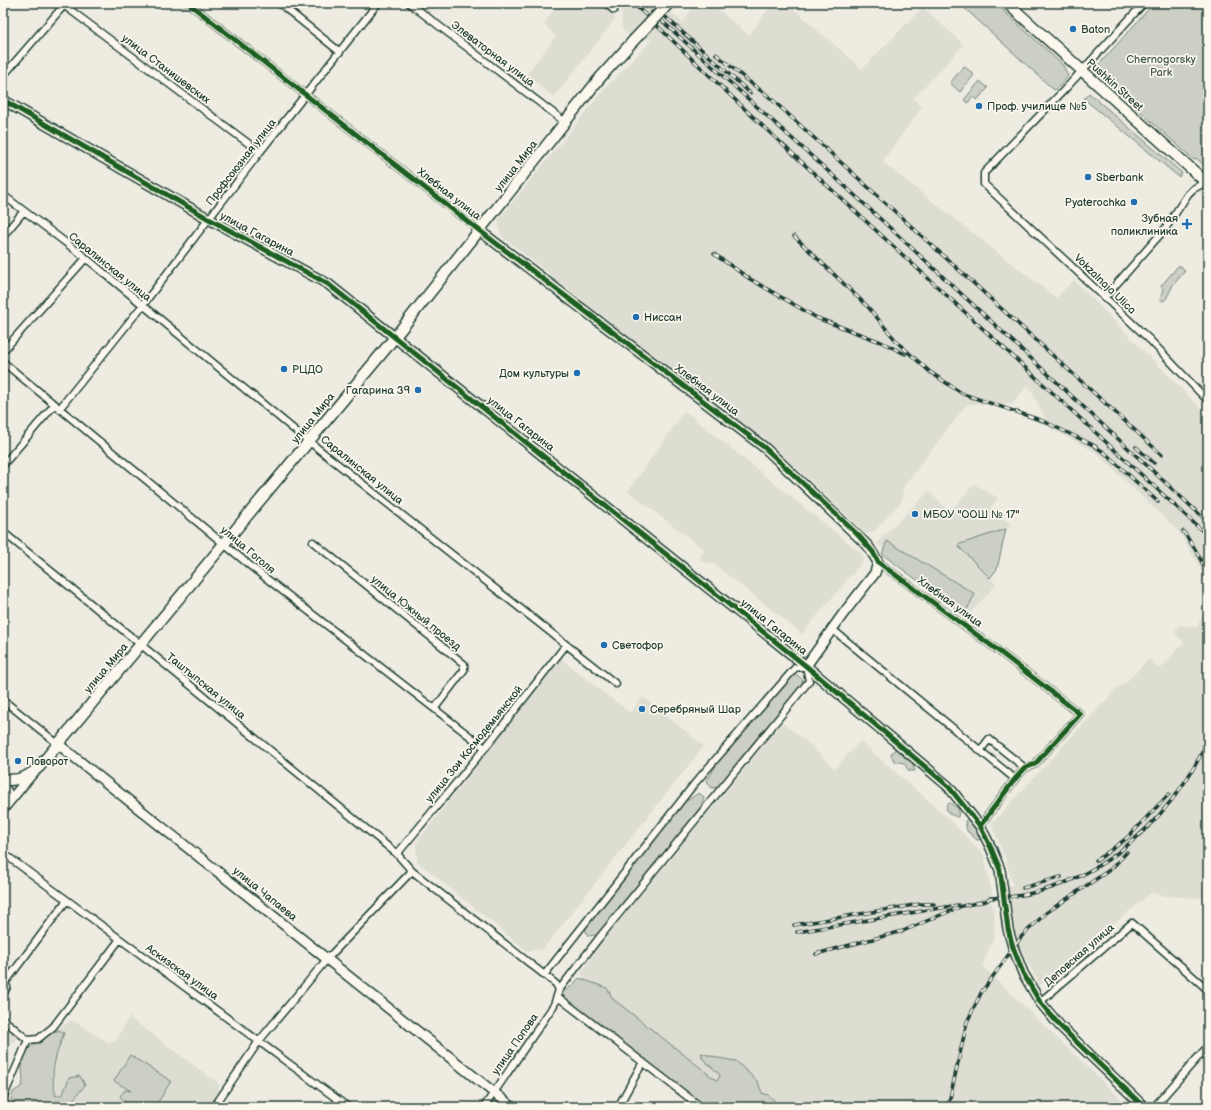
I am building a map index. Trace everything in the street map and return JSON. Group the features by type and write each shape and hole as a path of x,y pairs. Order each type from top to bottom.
{"main road":[{"name":"улица Мира","path":"32,774 310,441 480,231 565,122 633,41 669,3"},
{"name":"Pushkin Street","path":"1007,3 1081,72 1207,183"},
{"path":"3,779 15,780 32,774"}],"street":[{"name":"Хлебная улица","path":"188,3 480,231 765,448 858,535 873,552 878,562 996,649 1080,714 1034,764 1025,768 1015,779 980,826"},
{"path":"279,3 340,52"},
{"name":"Профсоюзная улица","path":"60,408 142,306 260,152 378,3"},
{"name":"Элеваторная улица","path":"409,3 565,122"},
{"path":"606,3 614,10"},
{"path":"1081,72 1144,3"},
{"path":"3,76 64,4"},
{"name":"улица Станишевских","path":"64,4 260,152"},
{"name":"Vokzalnaja Ulica","path":"1081,72 984,173 984,184 1105,297 1208,401"},
{"name":"улица Гагарина","path":"3,100 210,219 328,284 806,666 948,786 980,826 992,848 1000,870 1008,929 1013,947 1023,973 1040,1002 1060,1026 1144,1107"},
{"path":"1105,297 1165,229 1188,194 1193,189 1207,183"},
{"name":"Саралинская улица","path":"3,195 86,258 142,306 616,684"},
{"path":"3,236 24,211"},
{"path":"3,351 86,258"},
{"name":"улица Гоголя","path":"3,362 225,543 253,568 485,748"},
{"path":"3,465 55,404"},
{"name":"Таштыпская улица","path":"3,532 140,646 397,854 412,872 545,974 556,984 559,994 701,1107"},
{"name":"улица Южный проезд","path":"313,542 464,664 464,670 435,708"},
{"path":"545,974 695,783 795,668 806,666 875,573 878,562"},
{"path":"832,629 1015,779"},
{"name":"улица Зои Космодемьянской","path":"397,854 485,748 566,645"},
{"name":"улица Попова","path":"484,1107 554,1005 559,994 604,932 809,681 806,666"},
{"name":"улица Чапаева","path":"3,700 512,1107"},
{"path":"980,751 989,739 1025,768"},
{"name":"улица Мира","path":"5,806 32,774"},
{"path":"3,786 7,792 5,806"},
{"name":"Аскизская улица","path":"3,853 346,1106"},
{"path":"214,1107 259,1041 328,959 412,872"},
{"path":"3,994 7,987 5,983 66,900"},
{"name":"Деповская улица","path":"1040,1002 1132,923 1208,990"},
{"path":"3,1019 28,1040 38,1039 53,1027 120,938"},
{"path":"3,1098 28,1040"},
{"path":"1154,1107 1208,1046"},
{"path":"618,1107 643,1062"},
{"path":"3,1104 7,1107"}],"shaded area":[{"path":"559,3 600,3 616,18 554,97 526,75 556,36 544,24"},
{"path":"621,3 661,3 683,23 695,3 710,3 749,35 773,3 787,3 862,69 923,7 964,45 913,99 922,107 882,162 1056,298 1074,280 1208,416 1208,599 1200,567 1178,531 1094,451 1051,429 1028,385 1012,403 967,404 904,486 901,502 874,531 866,534 798,469 501,236 498,220 608,85 652,40 629,36 622,29"},
{"path":"685,411 862,554 863,561 802,634 715,565 701,561 701,553 706,551 628,491"},
{"path":"974,484 998,498 990,508 1011,524 977,563 996,585 971,612 877,543 929,491 948,510 956,505"},
{"path":"1208,605 1208,896 1202,898 1166,896 1151,893 1040,985 1018,945 1007,886 1013,885 1005,858 991,824 1119,686 1125,683 1149,659 1160,669 1184,642 1173,632 1179,625 1197,627"},
{"path":"561,659 630,713 643,697 704,746 543,949 527,951 417,861 416,843"},
{"path":"782,723 806,741 835,769 860,741 947,817 984,855 992,894 989,895 995,914 994,937 982,966 1129,1107 752,1107 585,979 581,973 601,943"},
{"path":"129,1017 218,1083 220,1092 210,1107 28,1107 50,1035 72,1020 109,1043 115,1042"},
{"path":"3,1022 17,1037 3,1057"}],"green space":[{"path":"959,3 995,3 1063,65 1068,76 1061,85 1054,90"},
{"name":"Chernogorsky Park","path":"1154,3 1208,3 1208,165 1206,167 1196,158 1194,160 1094,70"},
{"path":"964,66 974,75 960,92 950,83"},
{"path":"980,81 988,88 977,100 973,97 968,103 964,100"},
{"path":"1089,93 1182,173 1179,177 1084,99"},
{"path":"1178,266 1181,266 1185,271 1173,285 1166,299 1163,301 1160,299 1163,289 1161,286"},
{"path":"1006,529 997,569 990,578 957,545"},
{"path":"887,541 975,594 964,615 882,554"},
{"path":"796,674 803,680 800,688 718,787 712,788 707,781 722,755 789,679"},
{"path":"897,749 903,753 906,759 912,762 915,771 909,771 904,763 894,761 891,755 894,750"},
{"path":"699,793 704,797 701,807 596,935 588,936 586,927 683,803"},
{"path":"950,803 959,809 958,817 953,816 947,811 947,804"},
{"path":"968,819 982,837 980,840 977,840 967,831 965,821"},
{"path":"579,978 607,988 613,999 716,1080 718,1080 720,1075 703,1059 701,1053 736,1061 758,1082 762,1093 768,1095 782,1107 694,1107 561,1002 563,992 572,986"},
{"path":"59,1030 64,1033 56,1056 53,1071 56,1096 63,1094 69,1078 80,1076 85,1085 73,1100 73,1107 18,1107 11,1100 13,1092 22,1086 23,1060 29,1048 46,1036"},
{"path":"130,1055 171,1081 157,1104 160,1107 132,1106 120,1096 125,1090 131,1091 114,1081"}],"railway":[{"path":"633,3 768,131 1208,536"},
{"path":"650,3 750,93"},
{"path":"652,12 849,190 1208,522"},
{"path":"716,54 748,81"},
{"path":"744,78 767,95 1162,455"},
{"path":"794,236 868,307 898,343 930,372 963,394 1043,421 1093,445 1105,453 1158,502"},
{"path":"714,254 750,279 817,318 881,342 905,354"},
{"path":"1136,447 1154,463"},
{"path":"1183,531 1195,549 1208,574"},
{"path":"816,954 903,931 962,906 986,901 990,898 1025,894 1059,885 1091,870 1121,850 1148,827 1171,800 1192,771 1208,740"},
{"path":"1096,861 1127,838 1169,794"},
{"path":"948,1107 967,1022 981,993 1022,936 1046,913 1111,869 1127,852"},
{"path":"1023,888 1061,877"},
{"path":"794,925 920,904 934,904"},
{"path":"797,932 958,905"}],"cycle path":[{"path":"188,3 480,231 765,448 858,535 873,552 878,562 996,649 1080,714 1035,764 1025,768 1015,779 980,826"},
{"path":"3,100 209,219 328,284 806,666 948,786 980,826 991,848 1000,870 1008,929 1013,947 1023,973 1040,1002 1060,1026 1144,1107"}],"place":[{"name":"Baton","path":"1073,29"},
{"name":"Проф. училище №5","path":"979,106"},
{"name":"Sberbank","path":"1088,177"},
{"name":"Pyaterochka","path":"1134,202"},
{"name":"Зубная поликлиника","path":"1187,224"},
{"name":"Ниссан","path":"636,317"},
{"name":"РЦДО","path":"284,369"},
{"name":"Дом культуры","path":"577,373"},
{"name":"Гагарина 39","path":"418,390"},
{"name":"МБОУ \"ООШ № 17\"","path":"915,514"},
{"name":"Светофор","path":"604,645"},
{"name":"Серебряный Шар","path":"642,709"},
{"name":"Поворот","path":"18,761"}]}
